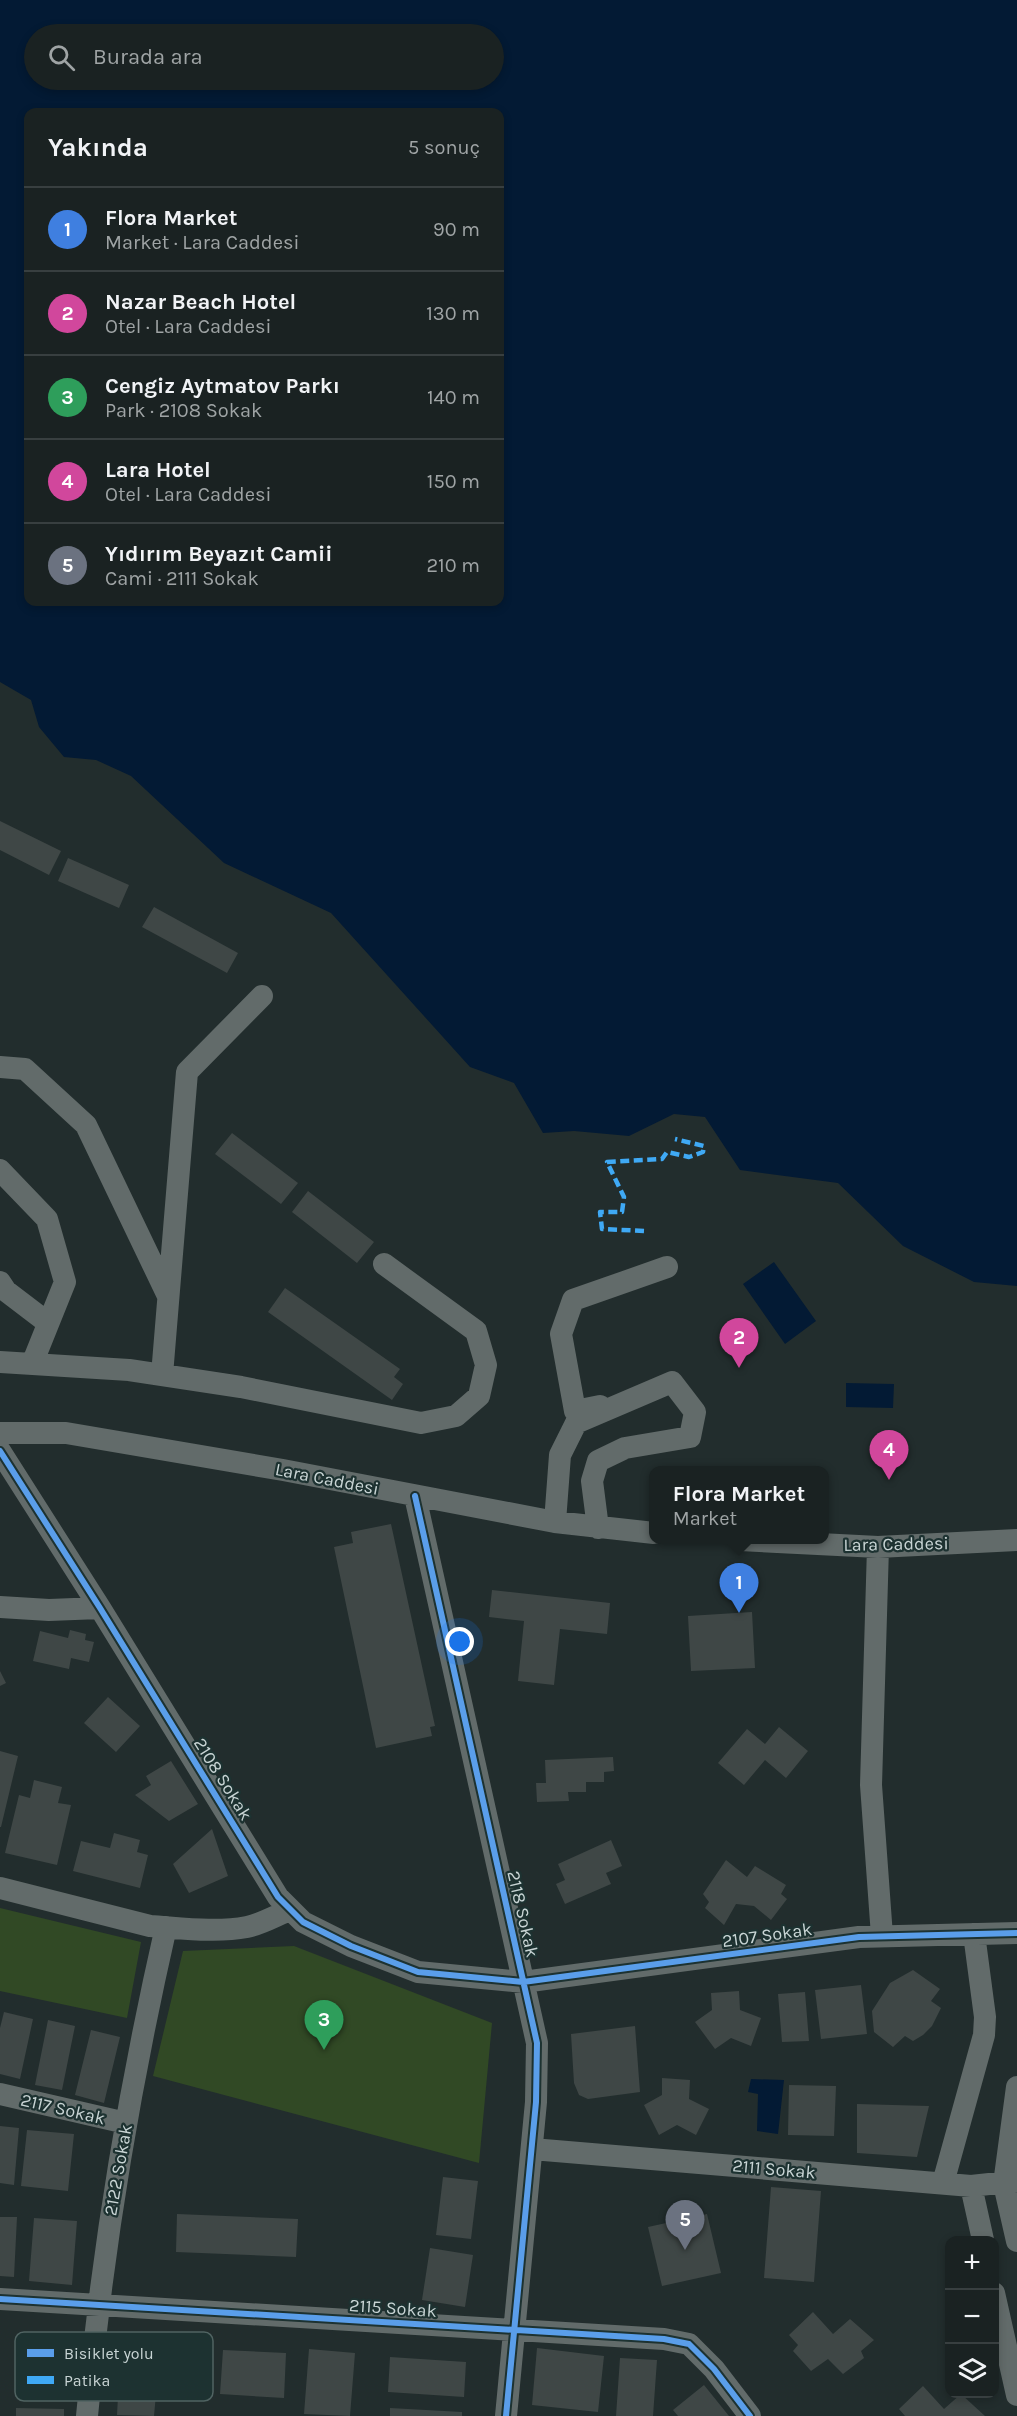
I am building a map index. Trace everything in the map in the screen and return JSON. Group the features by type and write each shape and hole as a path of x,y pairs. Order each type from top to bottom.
{"street":[{"path":"162,1375 187,1072 262,996"},
{"path":"0,1066 25,1069 86,1125 169,1298"},
{"path":"0,1170 47,1219 65,1282 32,1364"},
{"path":"0,1362 129,1370 241,1387 421,1423 456,1416 479,1396 486,1365 476,1331 384,1264"},
{"path":"622,1402 575,1411 561,1334 573,1300 667,1268"},
{"path":"0,1281 6,1291 48,1323"},
{"path":"555,1522 560,1455 576,1423 672,1382 695,1412 690,1437 625,1448 598,1461 592,1481 598,1528"},
{"name":"Lara Caddesi","path":"0,1433 66,1433 284,1470 555,1522 649,1533"},
{"name":"2108 Sokak","path":"0,1451 100,1608 278,1897 290,1910 303,1922 351,1946 418,1972 522,1982"},
{"name":"2118 Sokak","path":"415,1496 537,2043 532,2149 506,2416"},
{"name":"Lara Caddesi","path":"826,1544 878,1547 1017,1540"},
{"path":"878,1547 871,1785 882,1936"},
{"path":"0,1607 49,1610 100,1608"},
{"path":"0,1888 150,1926 205,1929 248,1927 290,1910"},
{"name":"2122 Sokak","path":"94,2332 112,2200 139,2048 166,1927"},
{"name":"2107 Sokak","path":"522,1982 882,1936 1017,1933"},
{"path":"943,2183 984,2035 985,2017 974,1934"},
{"path":"1017,2087 1010,2182 1017,2241"},
{"name":"2117 Sokak","path":"0,2094 126,2124"},
{"name":"2111 Sokak","path":"532,2149 971,2186 1010,2182"},
{"path":"971,2186 982,2236"},
{"name":"2115 Sokak","path":"0,2299 97,2303 514,2332 664,2339 689,2344 714,2369 750,2416"},
{"path":"999,2315 1017,2395"},
{"name":"2122 Sokak","path":"87,2416 88,2401"}],"green space":[{"path":"0,1908 141,1942 127,2018 0,1991"},
{"path":"294,1946 492,2023 479,2163 153,2076 183,1951"}],"water":[{"path":"0,0 1017,0 1017,1286 974,1282 903,1246 838,1183 740,1170 705,1117 674,1114 629,1136 574,1131 543,1133 514,1083 470,1067 331,913 224,863 131,776 96,760 64,757 39,727 31,700 0,682"},
{"path":"774,1262 816,1321 785,1344 743,1284"},
{"path":"846,1383 894,1384 893,1408 846,1407"},
{"path":"751,2079 784,2080 778,2134 757,2131 758,2094 748,2092"}],"building":[{"path":"0,821 61,851 49,875 0,850"},
{"path":"68,858 129,885 119,908 58,881"},
{"path":"154,907 238,953 227,973 142,927"},
{"path":"232,1133 298,1183 281,1204 215,1154"},
{"path":"308,1191 374,1242 357,1263 292,1212"},
{"path":"285,1288 400,1369 394,1377 403,1384 392,1400 268,1312"},
{"path":"391,1524 435,1726 430,1727 432,1736 376,1748 334,1547 353,1543 351,1532"},
{"path":"492,1590 610,1603 607,1634 560,1629 554,1685 518,1681 524,1621 489,1617"},
{"path":"752,1612 755,1668 691,1671 688,1616"},
{"path":"70,1630 86,1634 85,1640 94,1642 89,1662 71,1658 69,1669 33,1661 40,1631 68,1638"},
{"path":"0,1671 6,1683 0,1686"},
{"path":"108,1697 140,1726 116,1752 84,1723"},
{"path":"779,1727 808,1751 786,1778 765,1760 744,1785 718,1763 747,1729 765,1744"},
{"path":"0,1751 18,1756 1,1827 0,1827"},
{"path":"613,1757 614,1771 604,1772 604,1782 586,1782 586,1792 568,1792 569,1801 537,1802 536,1783 546,1783 545,1760"},
{"path":"171,1761 198,1804 169,1821 135,1795 151,1785 146,1776"},
{"path":"34,1780 62,1787 58,1803 71,1805 57,1865 5,1853 19,1795 30,1798"},
{"path":"212,1829 228,1876 189,1893 173,1864"},
{"path":"114,1833 140,1840 137,1852 148,1855 140,1888 73,1871 81,1841 110,1848"},
{"path":"611,1840 622,1866 606,1873 611,1884 565,1904 556,1884 565,1880 558,1864"},
{"path":"726,1860 747,1877 755,1866 786,1885 781,1894 787,1899 771,1920 754,1906 736,1904 724,1925 705,1908 709,1902 703,1894"},
{"path":"913,1970 940,1989 931,2001 941,2008 932,2026 923,2035 913,2041 905,2036 893,2047 874,2032 872,2011 890,1983"},
{"path":"861,1985 867,2034 821,2039 815,1990"},
{"path":"739,1991 740,2010 761,2018 751,2046 731,2038 715,2049 695,2022 712,2010 711,1993"},
{"path":"805,1992 809,2041 782,2042 778,1994"},
{"path":"4,2012 33,2019 20,2079 0,2074 0,2028"},
{"path":"48,2020 75,2026 62,2090 35,2085"},
{"path":"635,2026 640,2092 588,2099 579,2095 574,2083 571,2034"},
{"path":"91,2030 120,2037 104,2103 75,2095"},
{"path":"662,2078 690,2080 689,2099 709,2109 696,2135 677,2125 659,2135 644,2105 662,2095"},
{"path":"789,2085 836,2086 834,2136 788,2135"},
{"path":"857,2104 929,2106 917,2157 857,2153"},
{"path":"0,2126 19,2128 14,2185 0,2183"},
{"path":"27,2130 74,2134 68,2191 21,2186"},
{"path":"443,2177 478,2181 471,2239 436,2235"},
{"path":"771,2187 821,2191 814,2282 764,2278"},
{"path":"177,2214 298,2219 296,2257 176,2252"},
{"path":"707,2214 721,2273 662,2286 648,2227"},
{"path":"0,2217 17,2217 14,2277 0,2276"},
{"path":"34,2218 77,2221 72,2285 29,2281"},
{"path":"430,2248 473,2255 465,2307 422,2300"},
{"path":"813,2312 833,2334 850,2319 874,2340 861,2351 864,2358 843,2374 828,2359 811,2371 793,2351 798,2345 789,2335"},
{"path":"537,2348 604,2356 598,2412 532,2405"},
{"path":"309,2349 355,2353 350,2416 304,2414"},
{"path":"223,2350 286,2353 284,2398 220,2394"},
{"path":"390,2357 466,2362 464,2397 388,2392"},
{"path":"620,2358 657,2360 653,2416 616,2416"},
{"path":"704,2385 729,2416 678,2416 673,2410"},
{"path":"923,2386 944,2409 956,2398 965,2398 985,2416 905,2416 899,2409"},
{"path":"118,2401 155,2401 154,2416 117,2415"},
{"path":"16,2408 64,2409 64,2416 16,2416"},
{"path":"390,2408 462,2412 462,2416 390,2416"}],"marked path":[{"path":"644,1231 602,1229 600,1212 622,1212 624,1197 607,1162 662,1159 667,1152 689,1157 703,1152 704,1146 675,1139"}],"cycle path":[{"path":"0,1451 100,1608 278,1897 303,1922 351,1946 418,1972 523,1982 859,1937 1017,1933"},
{"path":"415,1496 537,2043 536,2102 506,2416"},
{"path":"0,2299 664,2339 689,2344 714,2369 750,2416"}],"place":[{"name":"Nazar Beach Hotel","path":"739,1368"},
{"name":"Lara Hotel","path":"889,1480"},
{"name":"Flora Market","path":"739,1613"},
{"name":"Cengiz Aytmatov Parkı","path":"324,2050"},
{"name":"Yıdırım Beyazıt Camii","path":"685,2250"}]}
